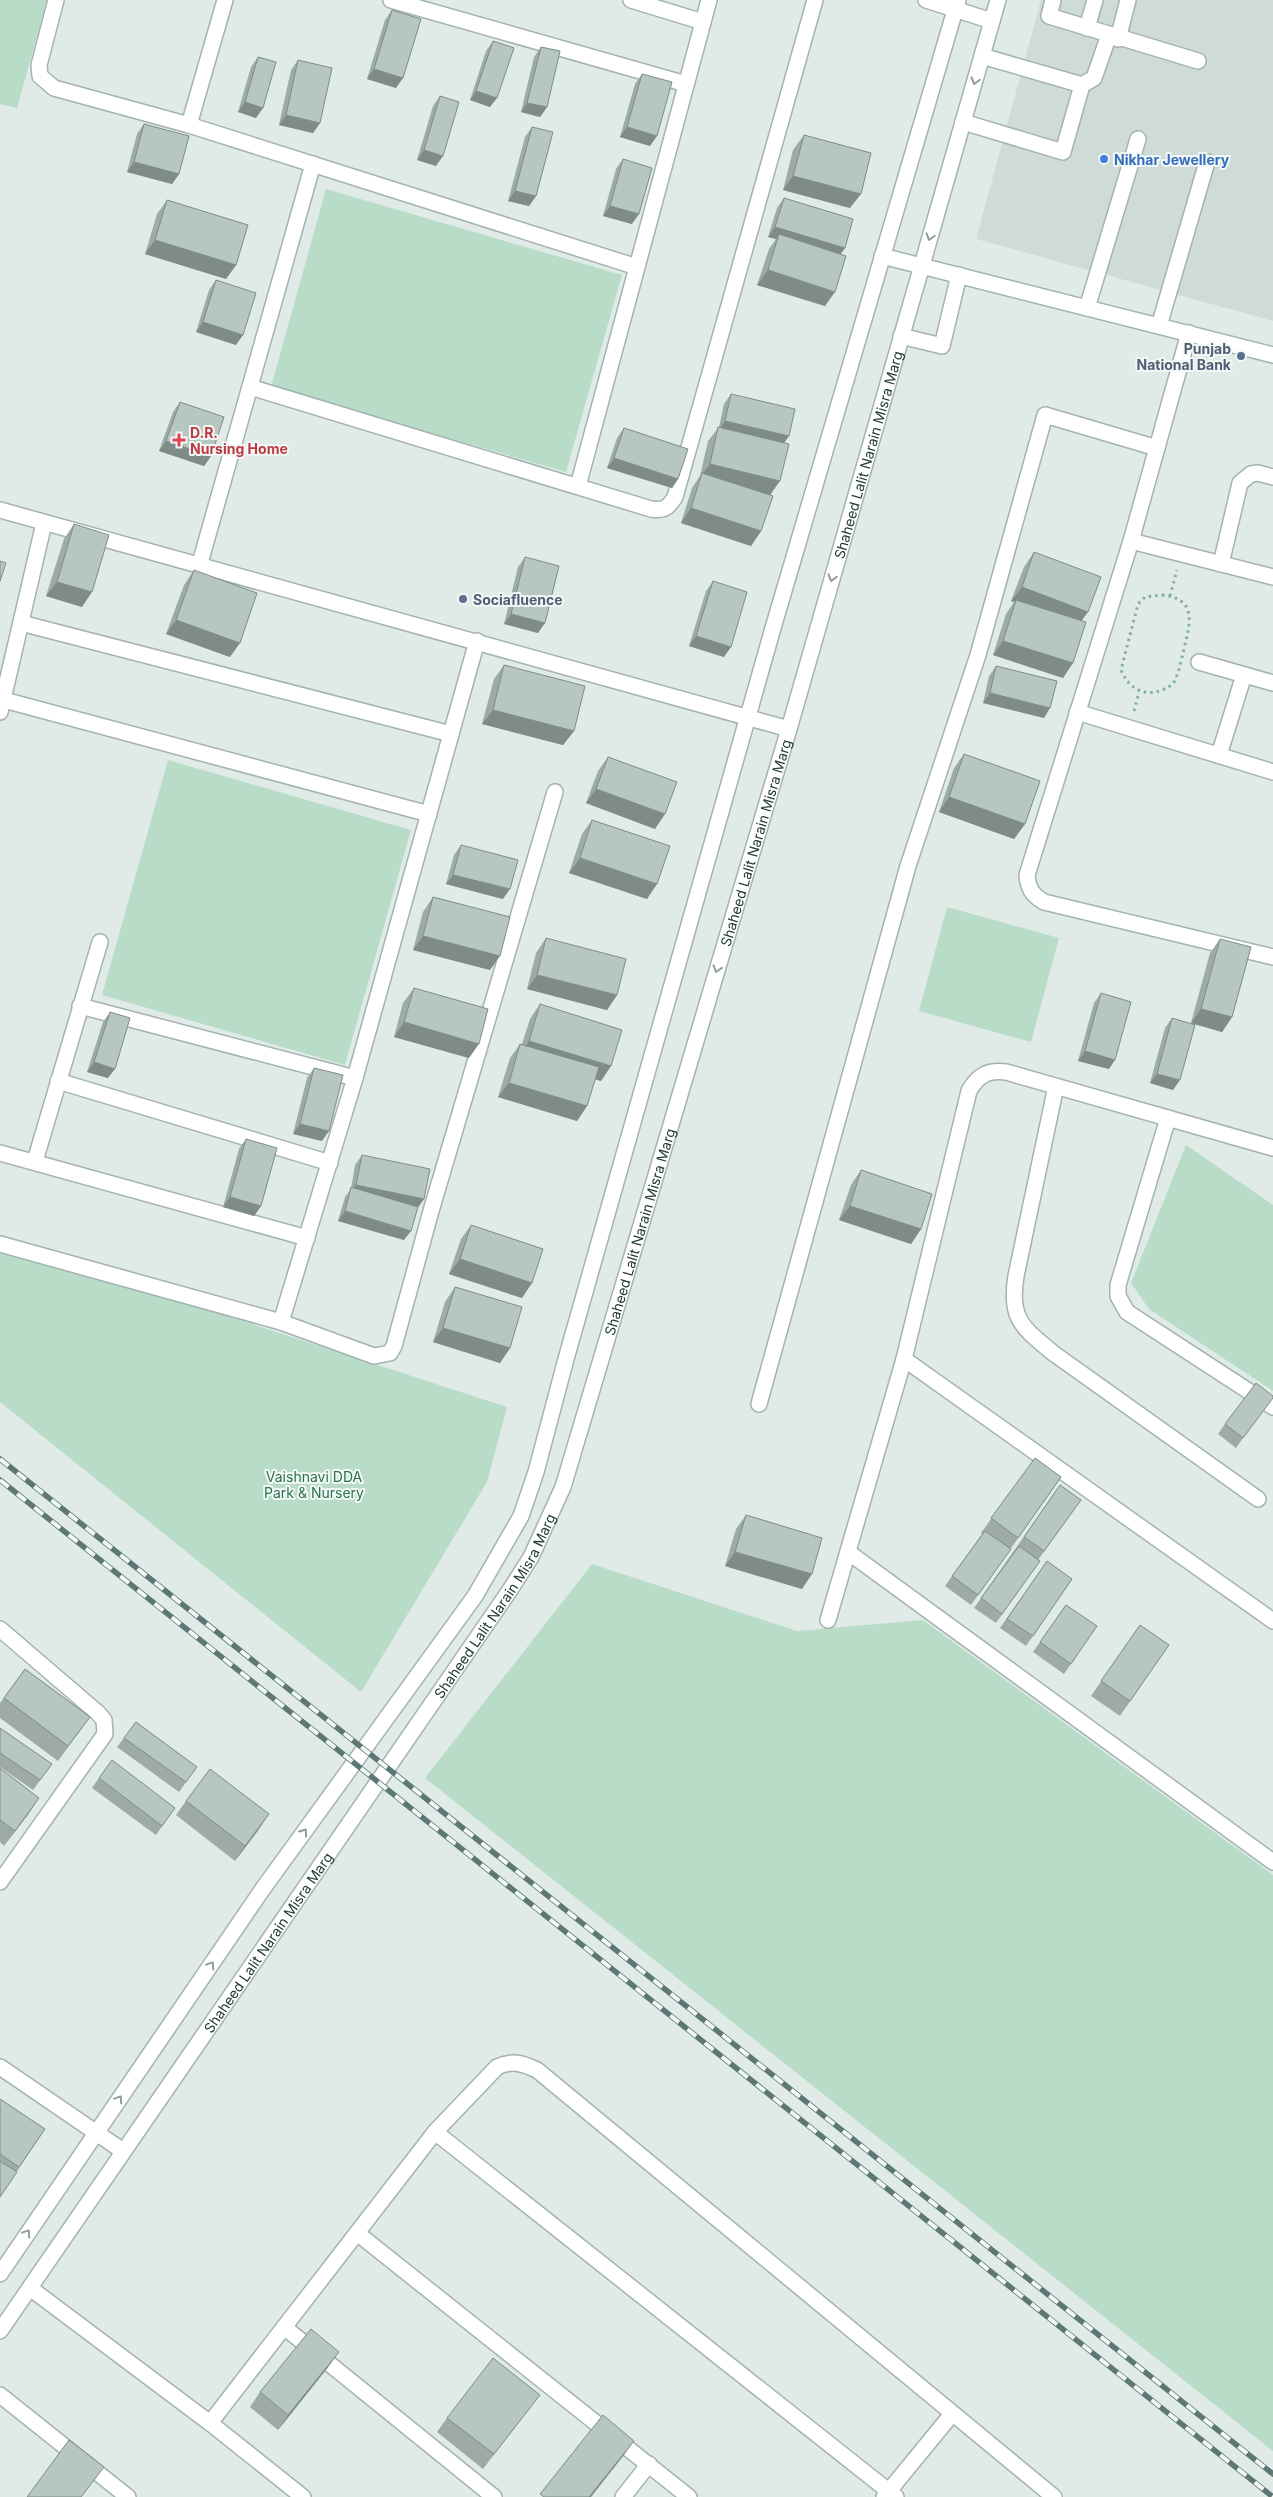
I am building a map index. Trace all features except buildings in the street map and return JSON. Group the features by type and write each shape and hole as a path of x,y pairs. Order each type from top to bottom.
{"street":[{"path":"56,0 39,65 40,76 47,84 54,88 189,125 637,267"},
{"path":"189,125 225,0"},
{"path":"391,0 686,84"},
{"path":"631,0 703,22"},
{"path":"578,486 709,0"},
{"path":"250,387 578,486 651,510 661,510 669,506 675,497 815,0"},
{"path":"926,0 956,5 992,21"},
{"name":"Shaheed Lalit Narain Misra Marg","path":"0,2331 510,1590 531,1557 563,1487 789,728 998,0"},
{"path":"1053,0 1049,16 1113,37 1198,61"},
{"path":"1087,28 1095,0"},
{"path":"963,122 1063,152 1082,85 1094,78 1128,0"},
{"name":"Shaheed Lalit Narain Misra Marg","path":"0,2274 262,1890 474,1596 520,1516 536,1472 566,1359 747,717 956,5"},
{"path":"982,56 1082,85"},
{"path":"1087,308 1138,139"},
{"path":"1159,326 1207,162"},
{"path":"200,564 313,164"},
{"path":"882,256 1273,355"},
{"path":"902,336 942,346 959,275"},
{"path":"1189,333 1131,541 1027,875 1028,886 1034,897 1044,902 1273,958"},
{"path":"759,1404 908,866 978,655 1045,415 1157,448"},
{"path":"1221,564 1240,483 1251,474 1258,473 1273,477"},
{"path":"0,510 789,728"},
{"path":"44,523 2,706 429,814"},
{"path":"1131,541 1273,577"},
{"path":"21,623 451,734"},
{"path":"282,1322 355,1078 477,641"},
{"path":"1199,662 1273,683"},
{"path":"1219,755 1244,674"},
{"path":"1077,712 1273,772"},
{"path":"0,1244 282,1322 374,1356 390,1354 394,1346 431,1211 555,792"},
{"path":"35,1162 100,942"},
{"path":"80,1006 355,1078"},
{"path":"828,1620 904,1359 968,1091 975,1081 984,1074 994,1071 1006,1072 1273,1148"},
{"path":"58,1081 330,1163"},
{"path":"1056,1086 1012,1299 1017,1316 1031,1334 1053,1353 1258,1499"},
{"path":"1168,1118 1118,1286 1118,1296 1127,1312 1273,1407"},
{"path":"0,1153 307,1238"},
{"path":"904,1359 1273,1621"},
{"path":"848,1552 1273,1862"},
{"path":"0,1629 98,1712 104,1720 105,1734 0,1882"},
{"path":"210,2423 435,2132 497,2066 507,2062 519,2062 537,2070 1054,2497"},
{"path":"0,2067 124,2152"},
{"path":"435,2132 889,2495 952,2414"},
{"path":"357,2233 650,2464 689,2497"},
{"path":"30,2288 210,2423 304,2497"},
{"path":"284,2327 494,2497"},
{"path":"0,2395 128,2497"},
{"path":"623,2497 650,2464"}],"path":[{"path":"1170,596 1182,554"},
{"path":"1170,596 1184,604 1190,617 1177,678 1173,684 1162,690 1139,692 1127,682 1121,670 1138,604 1145,597 1170,596"}],"shaded area":[{"path":"1041,0 1273,0 1273,321 976,239"}],"green space":[{"path":"0,0 47,0 17,108 0,104"},
{"path":"326,189 622,275 566,472 271,387"},
{"path":"168,760 411,830 345,1065 102,995"},
{"path":"947,907 1059,938 1031,1042 919,1011"},
{"path":"1186,1145 1273,1205 1273,1391 1149,1309 1131,1283"},
{"name":"Vaishnavi DDA Park & Nursery","path":"0,1242 507,1407 487,1482 361,1692 0,1402"},
{"path":"592,1564 797,1631 923,1620 1273,1875 1273,2451 425,1778"}],"railway":[{"path":"0,1459 1273,2474"},
{"path":"0,1480 1273,2497"}],"place":[{"name":"Nikhar Jewellery","path":"1104,159"},
{"name":"Punjab National Bank","path":"1241,356"},
{"name":"D.R. Nursing Home","path":"179,440"},
{"name":"Sociafluence","path":"463,599"}]}
